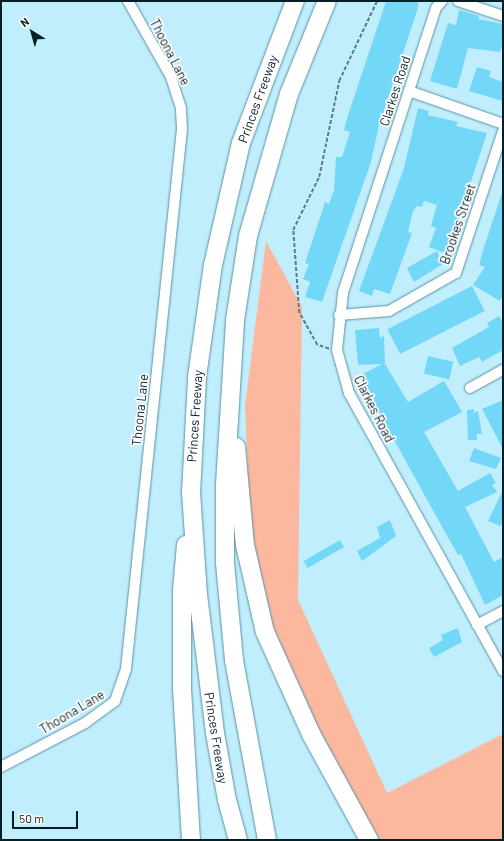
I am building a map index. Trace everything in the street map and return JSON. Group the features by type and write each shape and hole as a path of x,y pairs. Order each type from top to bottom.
{"highway":[{"name":"Princes Freeway","path":"238,840 227,800 207,681 191,493 197,377 213,265 241,143 295,1"},
{"name":"Princes Freeway","path":"267,840 234,660 225,570 225,485 235,320 248,236 289,94 327,1"},
{"path":"231,400 245,545 266,632 311,734 369,840"},
{"path":"191,493 182,590 184,766 191,840"}],"street":[{"name":"Thoona Lane","path":"1,767 85,723 116,702 126,669 182,129 181,108 170,75 128,1"},
{"name":"Clarkes Road","path":"442,1 436,8 339,315 337,348 350,393 503,671"},
{"path":"458,1 503,16"},
{"path":"409,91 503,124"},
{"name":"Brookes Street","path":"339,315 389,311 456,273 503,131"},
{"path":"470,388 503,370"},
{"path":"477,625 503,611"}],"path":[{"path":"337,348 326,350 317,346 299,313 293,230 319,177 339,81 377,1"}],"shaded area":[{"path":"266,241 302,307 298,600 387,793 503,734 503,840 377,840 302,701 264,605 251,546 245,406"}],"building":[{"path":"386,1 418,1 418,8 379,125 371,162 322,302 305,297 310,282 303,279 309,264 305,263 325,202 329,204 334,190 336,157 342,157 350,132 344,130 348,115"},
{"path":"459,10 479,16 478,19 503,24 503,44 500,52 468,48 457,89 430,81 448,23 456,25"},
{"path":"477,67 491,71 489,77 503,82 503,101 469,91"},
{"path":"418,108 429,111 428,115 458,122 456,126 487,133 447,254 429,247 436,228 431,226 437,205 424,201 422,207 417,206 413,211 408,232 412,233 390,294 374,289 372,296 359,291 404,168"},
{"path":"503,190 503,295 500,301 473,285 485,267 479,265"},
{"path":"437,251 443,264 414,282 407,268"},
{"path":"472,286 485,311 400,354 387,329"},
{"path":"499,316 503,323 503,350 482,362 479,357 460,366 452,348 489,327 487,323"},
{"path":"379,328 380,338 384,336 385,364 408,402 444,381 462,412 424,432 458,491 490,473 496,483 492,485 497,492 465,507 494,562 503,557 503,595 485,605 461,554 458,555 359,376 382,364 358,365 355,330"},
{"path":"428,356 453,362 449,379 424,374"},
{"path":"503,400 503,449 482,409"},
{"path":"474,409 474,413 478,411 482,434 477,434 477,440 468,440 467,410"},
{"path":"474,448 501,458 496,469 469,461"},
{"path":"503,490 503,521 500,526 488,521"},
{"path":"390,520 396,536 362,561 357,551 380,538 377,527"},
{"path":"340,540 344,547 308,568 304,561"},
{"path":"458,628 462,642 434,657 429,648 443,640 441,635"}]}
